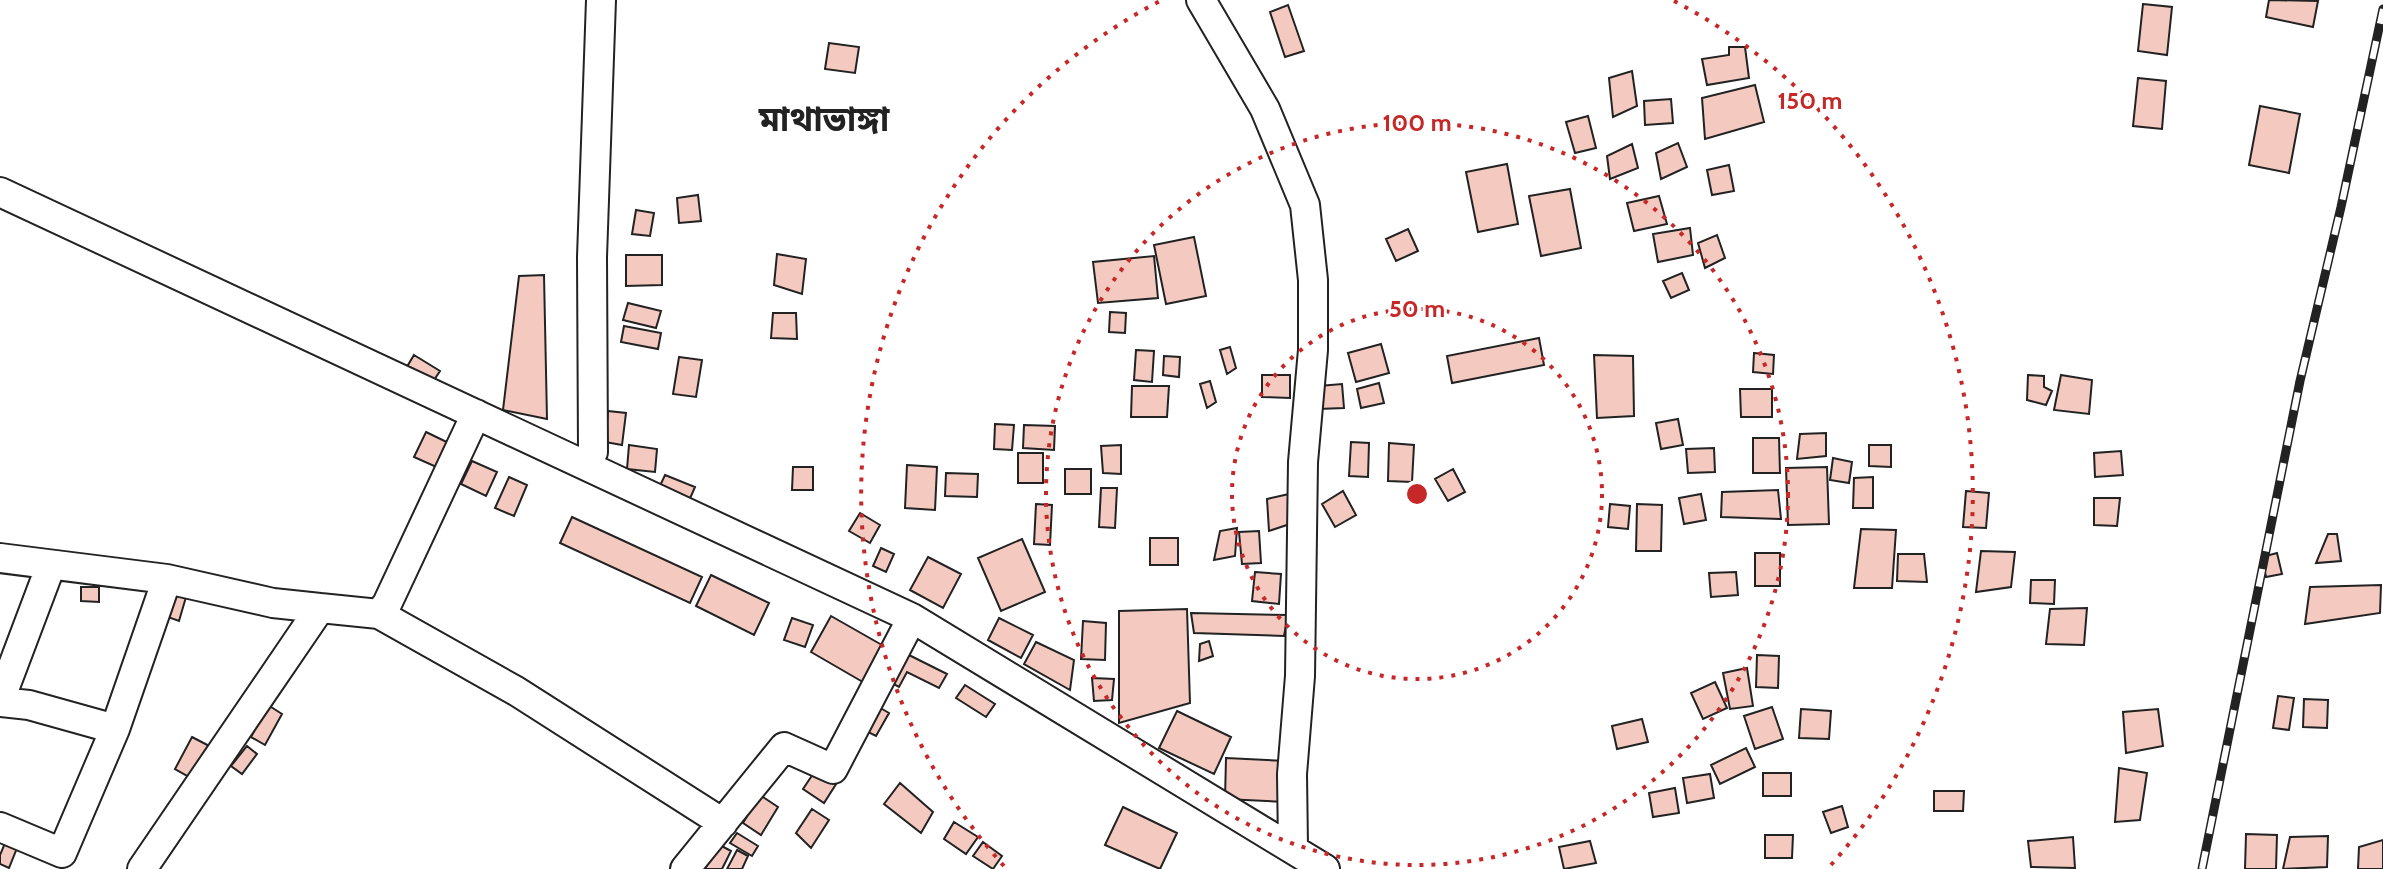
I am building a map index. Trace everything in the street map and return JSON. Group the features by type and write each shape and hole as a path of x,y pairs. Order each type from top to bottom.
{"street":[{"path":"593,452 592,257 601,0"},
{"path":"1201,0 1265,109 1305,205 1313,280 1313,350 1303,462 1300,676 1292,774 1293,847"},
{"path":"0,192 912,618 1325,869"},
{"path":"379,614 387,604 476,414"},
{"path":"0,558 167,579 273,603 379,614 516,691 723,823"},
{"path":"51,565 0,701 29,705 115,729"},
{"path":"0,827 62,853 115,729 167,579"},
{"path":"142,869 320,608"},
{"path":"685,869 784,747 833,769 912,618"}],"building":[{"path":"2269,0 2318,1 2313,27 2266,17"},
{"path":"2143,4 2172,7 2167,55 2138,51"},
{"path":"1288,5 1304,51 1285,57 1270,12"},
{"path":"829,43 859,47 855,73 825,69"},
{"path":"1729,47 1745,47 1749,78 1707,85 1702,59 1729,55"},
{"path":"1632,71 1637,106 1613,117 1609,78"},
{"path":"2138,78 2166,81 2162,129 2133,126"},
{"path":"1755,85 1764,122 1705,139 1702,98"},
{"path":"1671,99 1673,123 1645,125 1644,101"},
{"path":"2260,106 2300,114 2289,173 2249,165"},
{"path":"1588,116 1596,148 1575,153 1566,122"},
{"path":"1678,143 1687,167 1661,179 1656,153"},
{"path":"1632,144 1638,168 1610,179 1607,156"},
{"path":"1507,164 1518,224 1478,232 1466,172"},
{"path":"1729,165 1734,191 1712,195 1707,170"},
{"path":"1570,189 1581,248 1541,256 1529,196"},
{"path":"698,195 701,221 679,223 677,198"},
{"path":"1659,196 1667,224 1634,231 1627,203"},
{"path":"636,210 654,213 650,236 632,234"},
{"path":"1690,228 1693,255 1658,262 1653,234"},
{"path":"1408,229 1418,251 1396,261 1386,239"},
{"path":"1717,235 1725,258 1705,268 1698,243"},
{"path":"1194,237 1206,296 1166,304 1154,245"},
{"path":"777,254 806,259 802,294 774,285"},
{"path":"626,255 662,255 662,285 626,286"},
{"path":"1154,256 1158,298 1098,303 1093,262"},
{"path":"1682,273 1689,290 1671,298 1663,281"},
{"path":"544,275 547,419 503,410 519,276"},
{"path":"628,303 661,311 656,328 623,320"},
{"path":"1110,312 1126,313 1125,333 1109,332"},
{"path":"773,313 796,313 797,339 771,338"},
{"path":"624,326 661,333 658,349 621,342"},
{"path":"1539,338 1544,365 1452,383 1447,356"},
{"path":"1381,344 1389,373 1356,382 1348,353"},
{"path":"1230,347 1236,368 1227,374 1220,350"},
{"path":"1136,350 1154,351 1152,382 1134,380"},
{"path":"1754,353 1774,355 1773,374 1753,372"},
{"path":"414,355 440,371 430,386 405,370"},
{"path":"1594,355 1633,356 1634,416 1597,418"},
{"path":"1164,356 1180,357 1179,377 1163,375"},
{"path":"679,357 702,360 696,397 673,394"},
{"path":"1262,375 1290,375 1290,398 1262,397"},
{"path":"2028,375 2044,376 2044,387 2052,391 2046,405 2027,400"},
{"path":"2061,375 2092,380 2089,414 2054,410"},
{"path":"1210,381 1216,402 1207,408 1200,384"},
{"path":"1379,383 1384,403 1361,408 1357,389"},
{"path":"1342,384 1344,408 1318,409 1319,386"},
{"path":"1132,386 1169,386 1167,417 1131,417"},
{"path":"1740,389 1772,389 1772,417 1741,417"},
{"path":"608,411 626,413 622,445 605,442"},
{"path":"1678,419 1683,445 1661,449 1656,423"},
{"path":"995,424 1014,425 1012,450 994,449"},
{"path":"1024,425 1055,426 1054,450 1023,448"},
{"path":"426,432 455,446 443,470 414,457"},
{"path":"1826,433 1826,456 1797,459 1800,434"},
{"path":"1753,438 1779,438 1780,473 1753,473"},
{"path":"1351,442 1369,443 1368,477 1349,476"},
{"path":"1389,443 1414,445 1412,482 1388,481"},
{"path":"629,445 657,449 655,472 627,469"},
{"path":"1121,445 1121,474 1103,473 1101,446"},
{"path":"1869,445 1891,445 1891,467 1869,466"},
{"path":"1714,448 1715,472 1688,473 1686,449"},
{"path":"2121,451 2123,475 2095,477 2094,453"},
{"path":"1018,453 1043,453 1043,483 1018,483"},
{"path":"1833,458 1852,462 1849,483 1830,480"},
{"path":"472,461 497,472 486,496 461,484"},
{"path":"907,465 937,467 935,510 905,508"},
{"path":"793,467 813,467 813,490 792,490"},
{"path":"1827,467 1829,524 1788,525 1786,468"},
{"path":"1065,469 1091,469 1091,494 1065,494"},
{"path":"1453,469 1465,492 1448,501 1435,479"},
{"path":"946,473 978,474 977,497 945,496"},
{"path":"665,475 695,487 688,503 658,490"},
{"path":"509,477 527,485 514,516 495,508"},
{"path":"1873,477 1873,508 1853,508 1854,478"},
{"path":"1101,488 1117,488 1115,528 1099,527"},
{"path":"1778,490 1781,519 1721,517 1722,492"},
{"path":"1343,491 1356,515 1335,527 1322,504"},
{"path":"1966,491 1989,493 1986,528 1963,527"},
{"path":"1289,494 1293,523 1269,531 1267,499"},
{"path":"1701,494 1706,520 1684,524 1679,498"},
{"path":"2094,498 2120,498 2117,526 2094,525"},
{"path":"1036,504 1052,505 1050,545 1034,544"},
{"path":"1610,504 1630,506 1628,529 1608,527"},
{"path":"1637,504 1662,505 1661,551 1636,551"},
{"path":"860,513 880,525 870,543 849,531"},
{"path":"572,517 702,577 690,603 560,543"},
{"path":"1237,528 1235,556 1214,560 1220,531"},
{"path":"1861,529 1896,530 1892,588 1854,588"},
{"path":"1259,531 1261,563 1242,564 1239,532"},
{"path":"2328,534 2337,534 2341,561 2316,563"},
{"path":"1150,538 1178,538 1178,565 1150,565"},
{"path":"1022,539 1045,592 1001,611 978,558"},
{"path":"881,548 894,554 886,572 873,566"},
{"path":"1981,551 2015,552 2011,587 1976,592"},
{"path":"1755,553 1780,553 1780,586 1755,586"},
{"path":"2277,553 2282,574 2266,577 2262,557"},
{"path":"1898,554 1924,554 1927,582 1897,581"},
{"path":"928,557 961,574 943,608 910,590"},
{"path":"1255,572 1281,574 1279,604 1252,601"},
{"path":"1736,572 1738,595 1711,597 1709,573"},
{"path":"711,575 769,603 754,635 696,606"},
{"path":"2031,580 2055,580 2054,604 2030,603"},
{"path":"2381,585 2380,613 2305,624 2310,587"},
{"path":"81,587 99,587 99,602 81,601"},
{"path":"172,593 186,597 179,621 165,616"},
{"path":"2087,608 2084,645 2046,644 2050,609"},
{"path":"1187,609 1190,703 1119,723 1119,611"},
{"path":"1191,613 1288,615 1284,636 1194,633"},
{"path":"831,616 889,649 868,685 811,652"},
{"path":"792,618 813,625 805,647 784,640"},
{"path":"999,618 1033,635 1021,658 988,640"},
{"path":"1083,621 1106,623 1105,660 1081,659"},
{"path":"1209,641 1213,656 1199,661 1200,644"},
{"path":"1036,642 1074,660 1070,690 1024,664"},
{"path":"901,651 947,674 939,688 907,672 899,687 886,680"},
{"path":"1757,655 1779,656 1778,688 1756,687"},
{"path":"1747,668 1753,706 1730,709 1723,673"},
{"path":"1092,678 1114,679 1112,700 1094,701"},
{"path":"1715,682 1727,708 1703,719 1691,693"},
{"path":"965,685 995,704 986,717 956,698"},
{"path":"2278,696 2294,698 2289,730 2273,728"},
{"path":"2304,699 2328,700 2327,728 2303,727"},
{"path":"268,705 282,714 265,745 251,737"},
{"path":"877,706 889,713 876,736 864,730"},
{"path":"1772,707 1783,739 1755,749 1744,716"},
{"path":"1801,709 1831,711 1829,739 1799,738"},
{"path":"2158,709 2163,746 2126,753 2123,712"},
{"path":"1177,711 1231,737 1214,774 1159,748"},
{"path":"1642,719 1648,742 1617,749 1612,726"},
{"path":"192,737 217,750 200,783 175,769"},
{"path":"247,746 257,754 242,774 231,766"},
{"path":"1746,748 1755,767 1720,784 1711,765"},
{"path":"1226,758 1286,761 1285,802 1225,799"},
{"path":"817,768 838,781 824,803 803,789"},
{"path":"2119,768 2147,773 2140,820 2115,822"},
{"path":"1763,773 1791,773 1791,796 1763,796"},
{"path":"1710,774 1714,798 1687,803 1683,778"},
{"path":"900,783 933,812 921,833 884,804"},
{"path":"1675,788 1679,813 1653,817 1649,793"},
{"path":"1934,791 1964,791 1963,811 1934,811"},
{"path":"760,795 778,807 761,835 743,823"},
{"path":"1842,806 1848,827 1831,833 1823,812"},
{"path":"1123,807 1177,833 1160,869 1105,845"},
{"path":"812,809 829,820 811,848 796,833"},
{"path":"954,822 978,837 966,854 944,839"},
{"path":"737,833 758,846 752,856 730,843"},
{"path":"2246,834 2277,835 2276,869 2245,869"},
{"path":"1765,835 1793,835 1792,858 1765,858"},
{"path":"2328,836 2327,867 2283,869 2290,837"},
{"path":"2073,837 2075,868 2031,867 2028,841"},
{"path":"2383,840 2383,869 2358,869 2359,847"},
{"path":"1590,841 1596,863 1564,869 1559,847"},
{"path":"983,842 1002,856 993,869 973,856"},
{"path":"5,843 17,848 9,868 0,864"},
{"path":"718,844 731,851 722,869 705,869"},
{"path":"737,850 748,856 742,869 727,869"}],"railway":[{"path":"2202,869 2300,381 2383,9"}],"district":[{"name":"মাথাভাঙ্গা","path":"824,119"}]}
